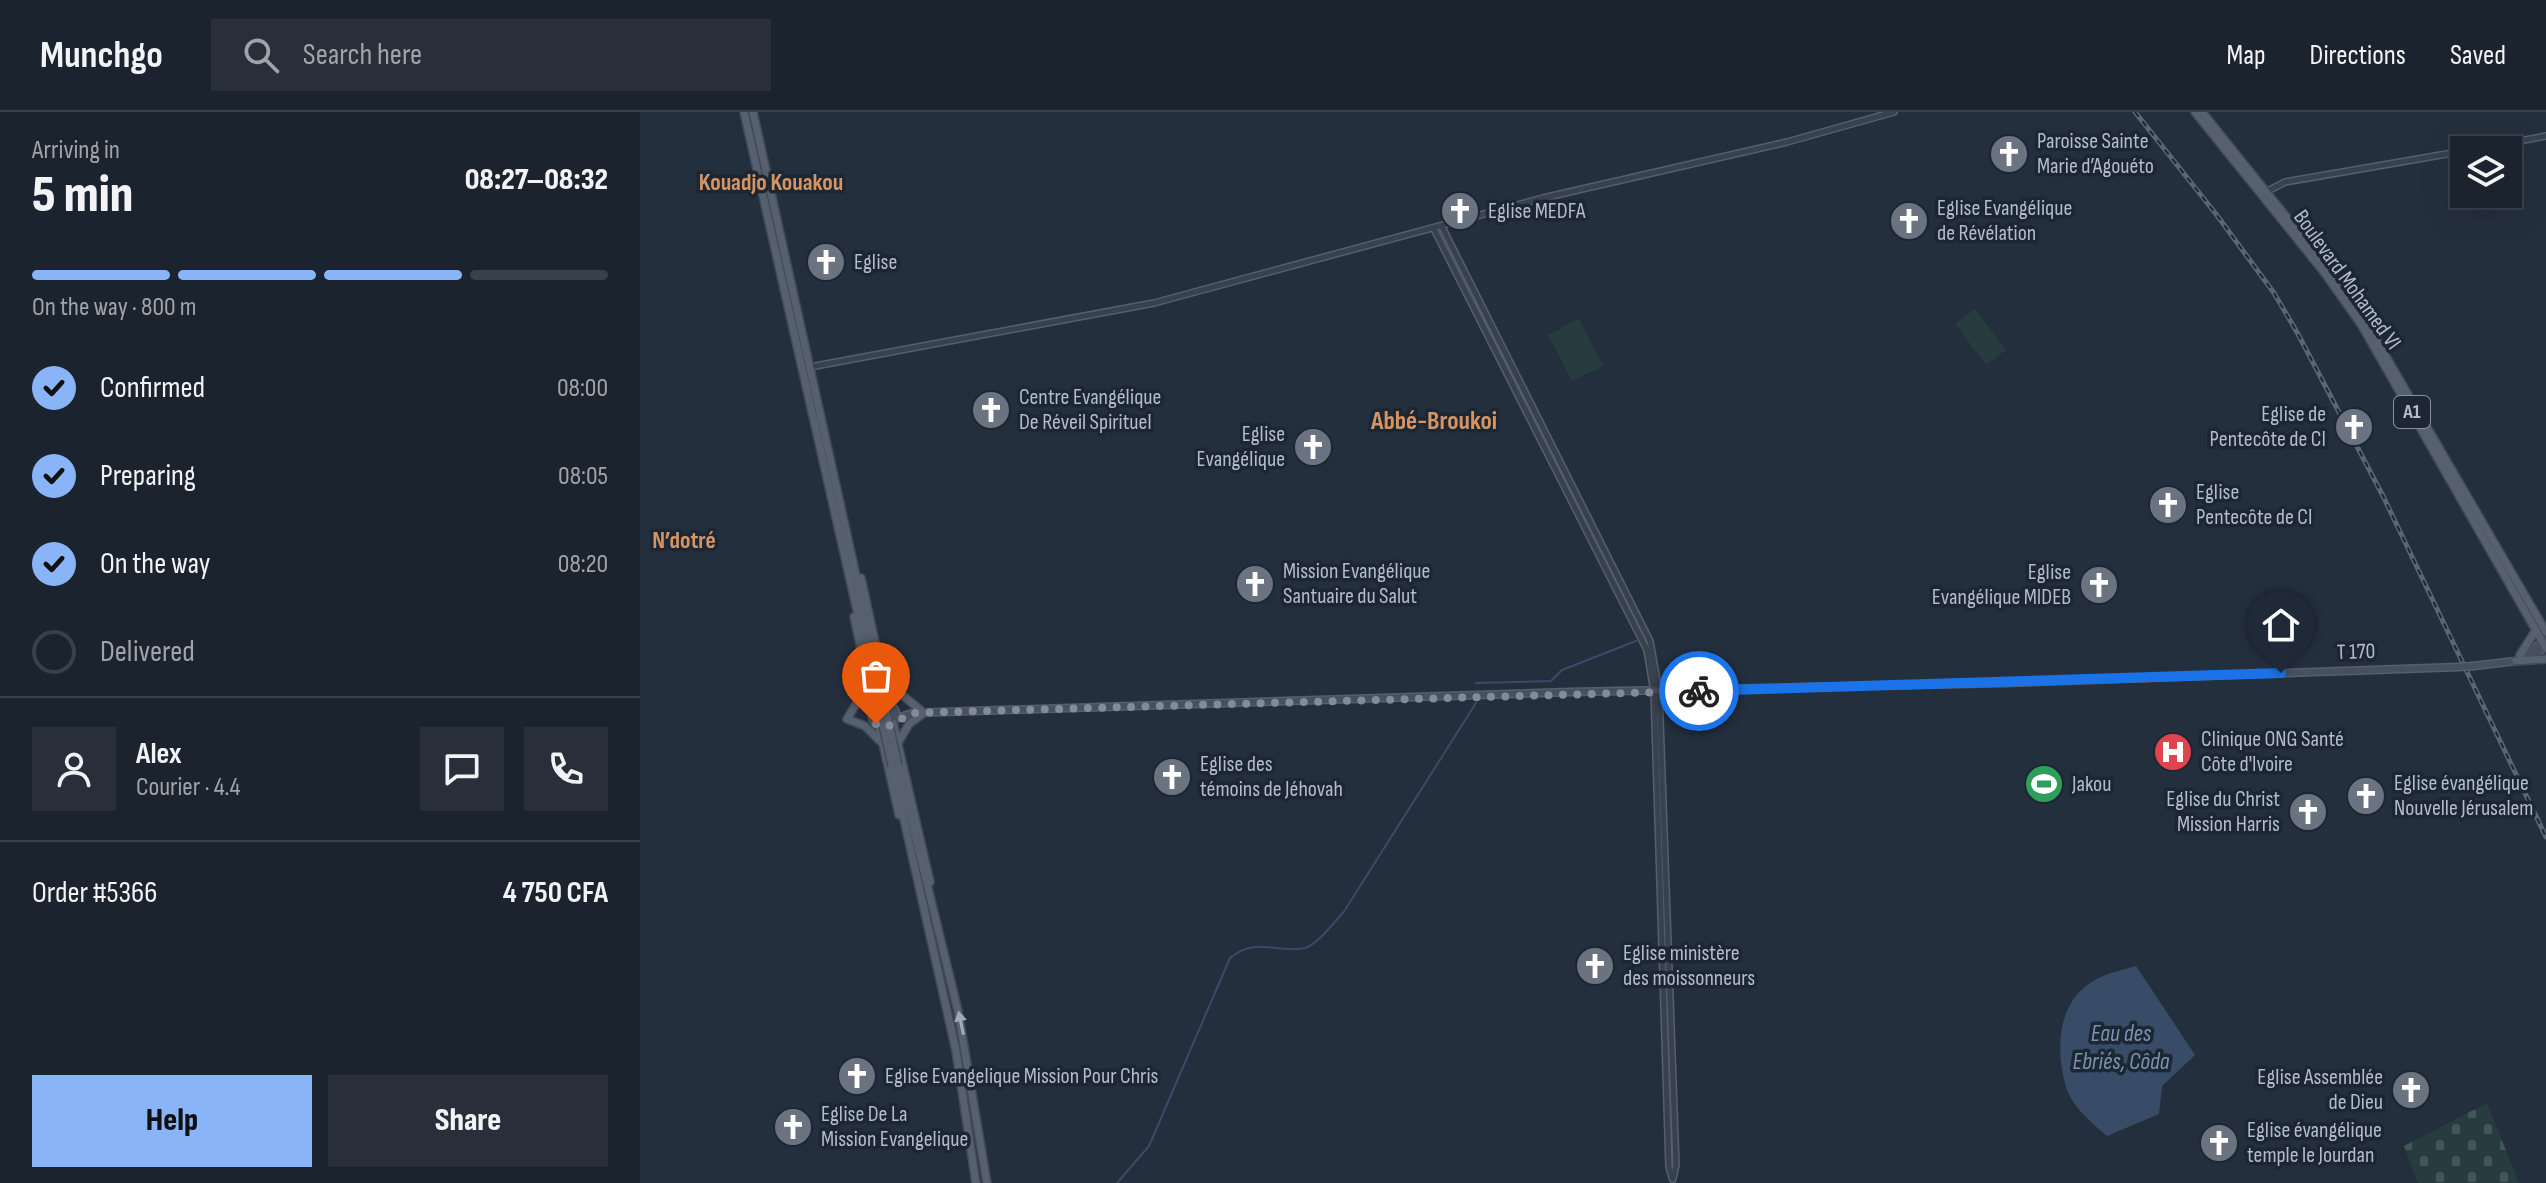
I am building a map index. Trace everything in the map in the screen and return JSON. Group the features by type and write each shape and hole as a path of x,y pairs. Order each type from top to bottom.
{"main road":[{"path":"744,112 806,367"},
{"path":"753,112 956,1051 976,1183"},
{"name":"Boulevard Mohamed VI","path":"2195,112 2264,193"},
{"name":"Boulevard Mohamed VI","path":"2202,112 2324,272 2371,340 2543,629 2545,645"},
{"path":"2516,659 2543,629"},
{"path":"2516,659 2545,645"},
{"path":"2516,659 2546,659"},
{"name":"T 170","path":"892,705 912,713 924,713 2459,667 2516,659"},
{"path":"876,681 892,705 922,835 932,896 972,1076 987,1183"},
{"path":"876,681 872,717 879,726 922,898"},
{"path":"876,681 924,713 909,724 899,741"},
{"path":"876,681 847,719 870,730 883,746"},
{"path":"874,707 881,702 892,705"},
{"name":"T 170","path":"894,721 912,713"},
{"path":"879,726 894,721"},
{"path":"895,766 932,896"}],"street":[{"path":"806,367 1107,314 1234,284 1441,227 1894,112"},
{"path":"2522,141 2546,136"},
{"path":"2264,193 2285,182 2450,153"},
{"path":"1434,229 1490,345 1641,633 1656,692 1669,1167 1673,1179 1676,1165 1656,692 1650,641 1441,227"}],"green space":[{"path":"1975,309 2006,350 1986,365 1955,324"},
{"path":"1579,319 1603,366 1572,381 1548,335"},
{"path":"2487,1103 2519,1183 2418,1183 2404,1146"}],"water":[{"name":"Eau des Ebriés, Côda","path":"2136,966 2195,1055 2162,1086 2159,1114 2107,1136 2079,1109 2067,1090 2061,1060 2062,1029 2072,1001 2082,989 2100,978"}],"waterway":[{"path":"1476,683 1551,681 1562,670 1636,641"},
{"path":"1117,1183 1149,1146 1230,958 1249,948 1305,948 1325,933 1343,913 1476,703"}],"railway":[{"path":"2135,112 2216,214 2274,293 2298,334 2383,496 2546,837"}],"way so far":[{"path":"876,724 887,727 900,716 912,713 1147,708 1571,692 1699,691"}],"place":[{"name":"Paroisse Sainte Marie d’Agouéto","path":"2009,154"},
{"name":"Eglise MEDFA","path":"1460,211"},
{"name":"Eglise Evangélique de Révélation","path":"1909,221"},
{"name":"Eglise","path":"826,262"},
{"name":"Centre Evangélique De Réveil Spirituel","path":"991,410"},
{"name":"Eglise de Pentecôte de CI","path":"2354,427"},
{"name":"Eglise Evangélique","path":"1313,447"},
{"name":"Eglise Pentecôte de CI","path":"2168,505"},
{"name":"Mission Evangélique Santuaire du Salut","path":"1255,584"},
{"name":"Eglise Evangélique MIDEB","path":"2099,585"},
{"name":"Clinique ONG Santé Côte d'Ivoire","path":"2173,752"},
{"name":"Eglise des témoins de Jéhovah","path":"1172,777"},
{"name":"Jakou","path":"2044,784"},
{"name":"Eglise évangélique Nouvelle Jérusalem","path":"2366,796"},
{"name":"Eglise du Christ Mission Harris","path":"2308,812"},
{"name":"Eglise ministère des moissonneurs","path":"1595,966"},
{"name":"Eglise Evangelique Mission Pour Chris","path":"857,1076"},
{"name":"Eglise Assemblée de Dieu","path":"2411,1090"},
{"name":"Eglise De La Mission Evangelique","path":"793,1127"},
{"name":"Eglise évangélique temple le Jourdan","path":"2219,1143"}],"district":[{"name":"Kouadjo Kouakou","path":"771,182"},
{"name":"Abbé-Broukoi","path":"1434,421"},
{"name":"N’dotré","path":"684,540"}],"route":[{"path":"1699,691 2281,673"}]}
